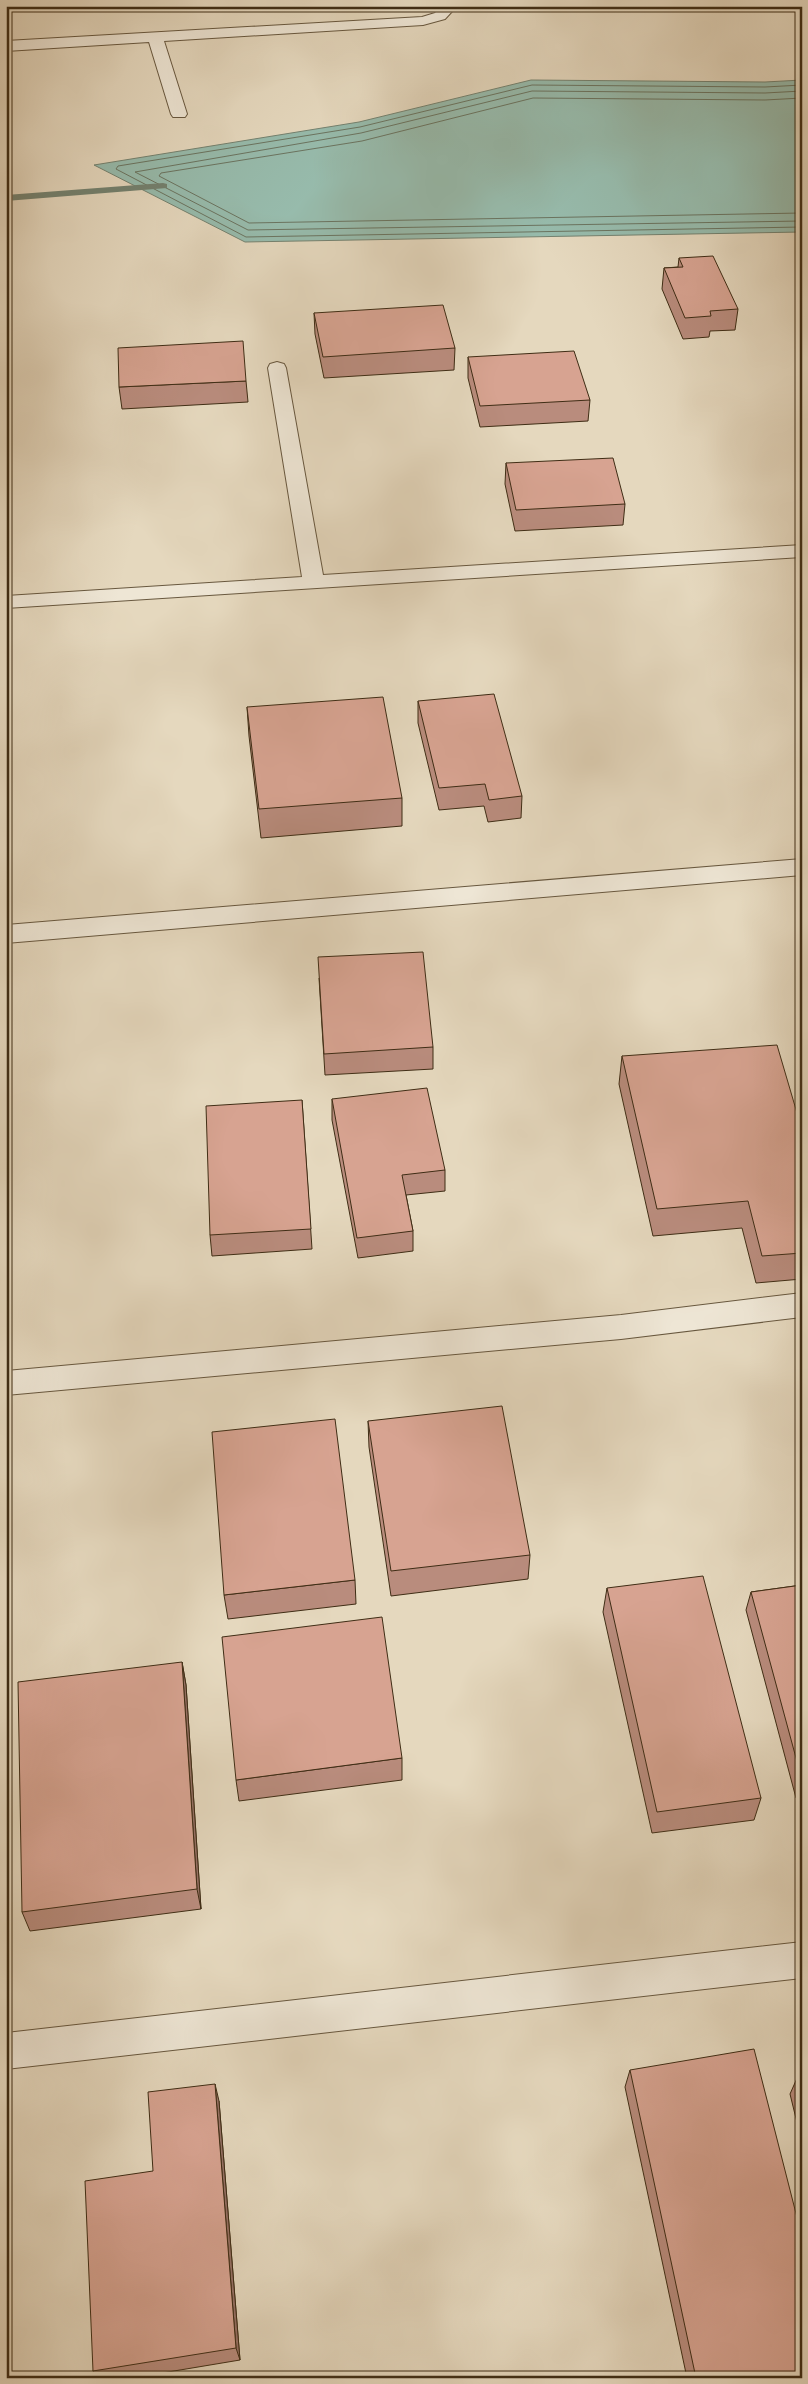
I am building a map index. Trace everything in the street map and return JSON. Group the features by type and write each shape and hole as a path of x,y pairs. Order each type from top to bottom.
{"street":[{"path":"6,46 423,21 440,16 450,6"},
{"path":"155,37 179,114"},
{"path":"277,368 314,583"},
{"path":"6,602 802,551"},
{"path":"6,934 802,867"},
{"path":"6,1382 621,1326 802,1305"},
{"path":"6,2051 802,1960"}],"water":[{"path":"531,80 765,82 802,80 802,232 245,242 94,165 359,122"}],"building":[{"path":"713,256 738,309 710,311 711,316 685,318 664,268 683,267 679,258"},
{"path":"443,305 455,348 323,357 314,313"},
{"path":"243,341 246,381 119,387 118,348"},
{"path":"574,351 590,400 480,406 468,357"},
{"path":"613,458 625,504 516,510 506,463"},
{"path":"494,694 522,796 489,800 485,784 439,788 418,701"},
{"path":"383,697 402,798 259,809 247,707"},
{"path":"423,952 433,1047 324,1054 318,957"},
{"path":"777,1045 802,1130 802,1253 762,1256 748,1201 657,1209 622,1056"},
{"path":"427,1088 445,1170 402,1175 413,1231 357,1238 332,1099"},
{"path":"302,1100 311,1229 210,1235 206,1106"},
{"path":"502,1406 530,1555 391,1571 368,1421"},
{"path":"335,1419 355,1580 224,1595 212,1432"},
{"path":"703,1576 761,1798 657,1812 607,1588"},
{"path":"802,1585 802,1780 751,1592"},
{"path":"382,1617 402,1758 236,1780 222,1637"},
{"path":"182,1662 197,1889 22,1912 18,1682"},
{"path":"754,2049 802,2237 802,2373 773,2378 696,2378 630,2070"},
{"path":"798,2076 802,2076 802,2091"},
{"path":"215,2084 236,2348 93,2371 85,2181 153,2171 148,2092"}],"waterway":[{"path":"6,198 163,186"}]}
